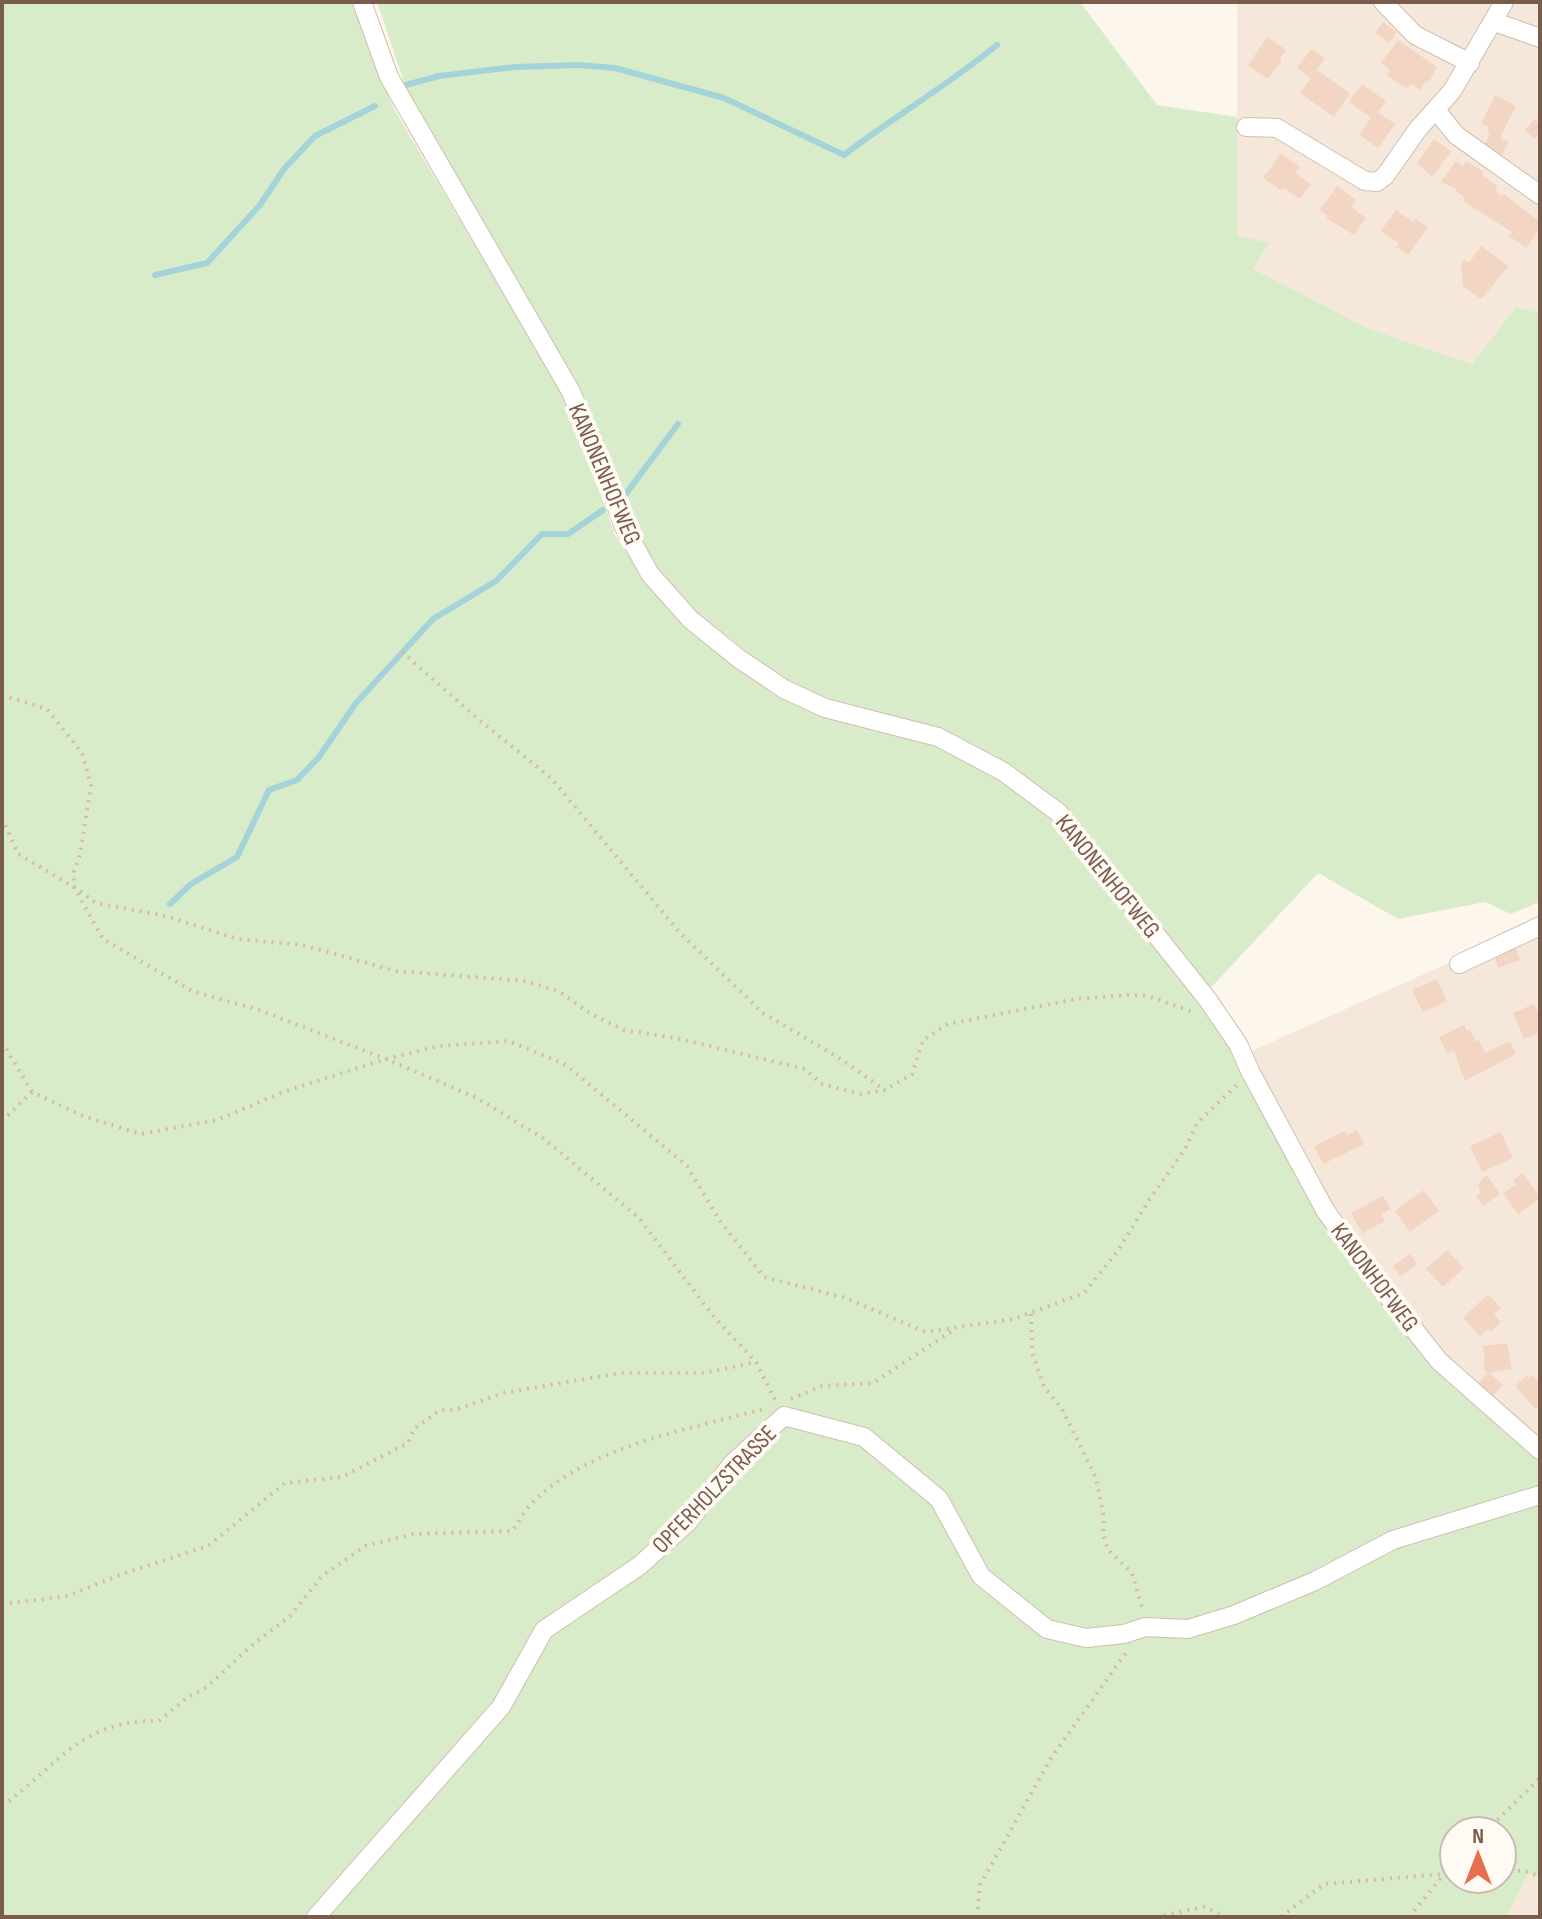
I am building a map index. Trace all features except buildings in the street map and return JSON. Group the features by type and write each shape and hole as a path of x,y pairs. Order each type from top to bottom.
{"street":[{"name":"KANONENHOFWEG","path":"362,2 389,77 570,390 594,444 624,527 650,574 690,619 738,658 784,689 825,708 938,737 1004,772 1059,813 1208,1000 1238,1044 1251,1073"},
{"path":"1383,2 1415,35 1470,63"},
{"path":"1246,127 1277,128 1365,181 1377,182 1452,91 1504,2"},
{"path":"1495,22 1540,38"},
{"path":"1436,110 1456,135 1540,195"},
{"path":"1459,964 1540,926"},
{"name":"KANONHOFWEG","path":"1251,1073 1325,1210 1372,1276 1439,1361 1540,1450"},
{"name":"OPFERHOLZSTRASSE","path":"316,1917 501,1707 544,1630 639,1566 688,1522 732,1464 784,1416 864,1437 939,1499 981,1576 1047,1629 1086,1638 1124,1634 1145,1627 1188,1629 1234,1615 1315,1581 1393,1540 1540,1495"}],"path":[{"path":"402,652 551,778 680,933 763,1013 836,1056 885,1090"},
{"path":"2,695 47,709 82,753 91,785 74,871 74,887 103,939 192,991 259,1010 386,1059 477,1098 544,1139 639,1218 714,1317 756,1362 778,1405"},
{"path":"2,818 18,854 96,903 166,916 224,936 302,945 396,971 526,981 560,992 591,1014 624,1030 676,1038 805,1069 822,1084 860,1094 885,1090 912,1074 923,1040 948,1024 1076,999 1128,995 1148,996 1197,1014"},
{"path":"2,1042 32,1092 83,1116 141,1134 217,1120 286,1091 386,1059 439,1046 509,1041 566,1065 687,1166 720,1221 764,1277 846,1298 925,1332 1014,1319 1084,1293 1117,1252 1185,1149 1197,1123 1251,1073"},
{"path":"2,1121 32,1092"},
{"path":"977,1917 980,1885 1051,1758 1145,1627 1132,1573 1108,1550 1096,1478 1062,1409 1044,1387 1032,1352 1031,1313"},
{"path":"2,1806 30,1786 64,1752 107,1726 135,1720 159,1721 188,1697 207,1687 251,1646 290,1616 322,1576 365,1546 413,1534 512,1531 532,1502 565,1476 635,1444 778,1405 822,1386 873,1383 958,1327"},
{"path":"2,1604 68,1596 125,1573 208,1546 285,1483 342,1477 408,1443 414,1429 440,1410 455,1410 503,1393 620,1373 704,1373 756,1362"},
{"path":"1502,1815 1540,1778"},
{"path":"1518,1871 1540,1877"},
{"path":"1273,1917 1282,1916 1324,1884 1438,1874"},
{"path":"1409,1917 1438,1880"},
{"path":"1156,1917 1204,1907 1227,1917"}],"shaded area":[{"path":"1237,2 1540,2 1540,313 1516,307 1472,364 1367,328 1252,269 1268,243 1237,235"},
{"path":"1540,932 1540,1450 1439,1361 1372,1276 1240,1056 1469,954"},
{"path":"1528,1872 1540,1877 1540,1917 1507,1917"}],"green space":[{"path":"2,2 351,2 394,109 571,408 615,535 650,588 673,615 751,678 790,703 836,721 913,738 789,685 690,607 643,549 625,509 589,408 410,100 377,2 1080,2 1157,105 1237,117 1237,235 1269,243 1253,269 1367,328 1472,364 1516,307 1540,313 1540,902 1511,914 1485,902 1398,919 1318,873 1204,995 1325,1210 1439,1361 1540,1450 1540,1877 1528,1873 1518,1894 1518,1815 1438,1815 1438,1895 1518,1895 1507,1917 2,1917"}],"waterway":[{"path":"406,85 439,76 515,67 579,65 615,68 724,98 844,155 997,45"},
{"path":"155,275 207,263 260,205 284,169 315,136 375,106"},
{"path":"622,499 678,424"},
{"path":"170,904 191,884 237,857 269,790 297,780 319,757 356,703 433,619 496,581 542,534 568,534 603,510"}]}
